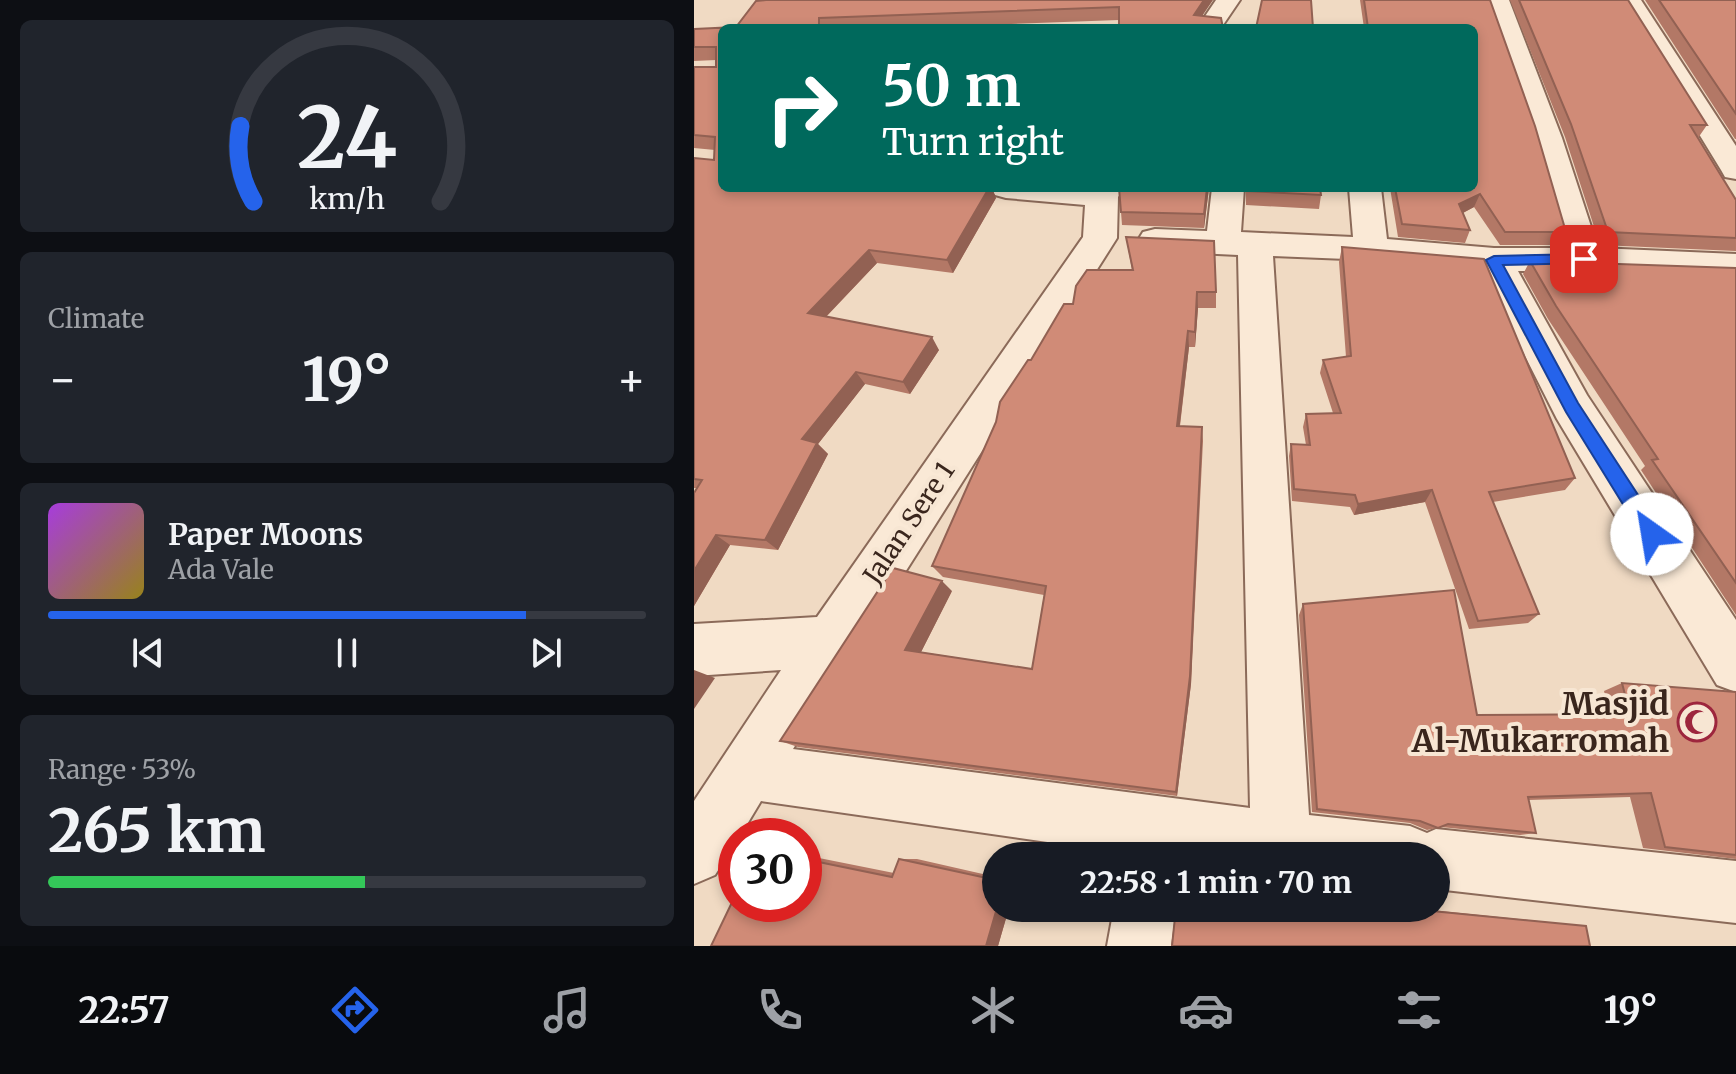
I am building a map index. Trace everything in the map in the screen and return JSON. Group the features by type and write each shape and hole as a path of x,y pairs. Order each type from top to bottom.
{"street":[{"path":"1212,24 1228,0"},
{"path":"1497,0 1547,138 1584,259"},
{"path":"1629,0 1736,170"},
{"path":"1025,192 1103,208 1239,243 1371,249 1494,260 1584,259 1736,266"},
{"path":"1229,192 1239,243 1281,842"},
{"path":"1365,192 1371,249"},
{"name":"Jalan Sere 1","path":"694,854 1103,208"},
{"path":"1494,260 1572,407 1736,666"},
{"path":"694,650 830,642"},
{"path":"747,771 1154,842"},
{"path":"1450,861 1736,892"},
{"path":"1139,946 1143,922"}],"building":[{"path":"1204,0 1194,15 1221,18 1222,24 1119,24 1119,7 819,18 819,24 738,24 756,1"},
{"path":"1262,0 1311,0 1313,24 1257,24"},
{"path":"1364,0 1490,0 1535,126 1566,232 1505,232 1480,194 1459,204 1470,230 1402,224 1396,192 1478,192 1478,24 1367,24"},
{"path":"1519,0 1628,0 1707,125 1690,125 1736,200 1736,238 1608,232 1571,124"},
{"path":"1659,0 1736,0 1736,114"},
{"path":"718,28 718,192 987,192 947,260 869,250 808,313 932,337 903,382 856,372 802,439 817,443 765,540 716,535 694,571 694,493 702,480 694,479 694,158 714,160 715,137 694,135 694,67 716,67 716,47 694,47 694,29"},
{"path":"1119,192 1207,192 1204,214 1121,212"},
{"path":"1266,192 1321,192 1321,195"},
{"path":"1126,237 1214,241 1216,292 1197,292 1195,332 1188,331 1177,426 1202,427 1190,676 1176,792 780,741 893,568 942,581 905,650 1032,669 1046,586 932,566 996,422 1000,402 1028,360 1031,360 1064,304 1073,304 1076,286 1087,270 1133,270"},
{"path":"1342,247 1484,259 1575,478 1489,492 1539,614 1478,621 1432,490 1358,504 1355,495 1294,489 1291,444 1310,445 1306,414 1341,413 1323,360 1351,356"},
{"path":"1530,261 1736,268 1736,583 1652,460 1658,459 1556,306"},
{"path":"1454,590 1477,715 1630,714 1622,683 1736,692 1736,855 1665,847 1651,793 1528,797 1536,833 1448,824 1438,828 1420,821 1317,809 1303,604"},
{"path":"899,859 982,877 982,922 993,922 986,946 711,946 723,922 822,922 822,863 892,877"},
{"path":"1450,913 1586,926 1590,946 1172,946 1175,922 1450,922"}],"place":[{"name":"Masjid Al-Mukarromah","path":"1697,722"}],"route":[{"path":"1584,259 1494,260 1572,407 1652,534"}]}
